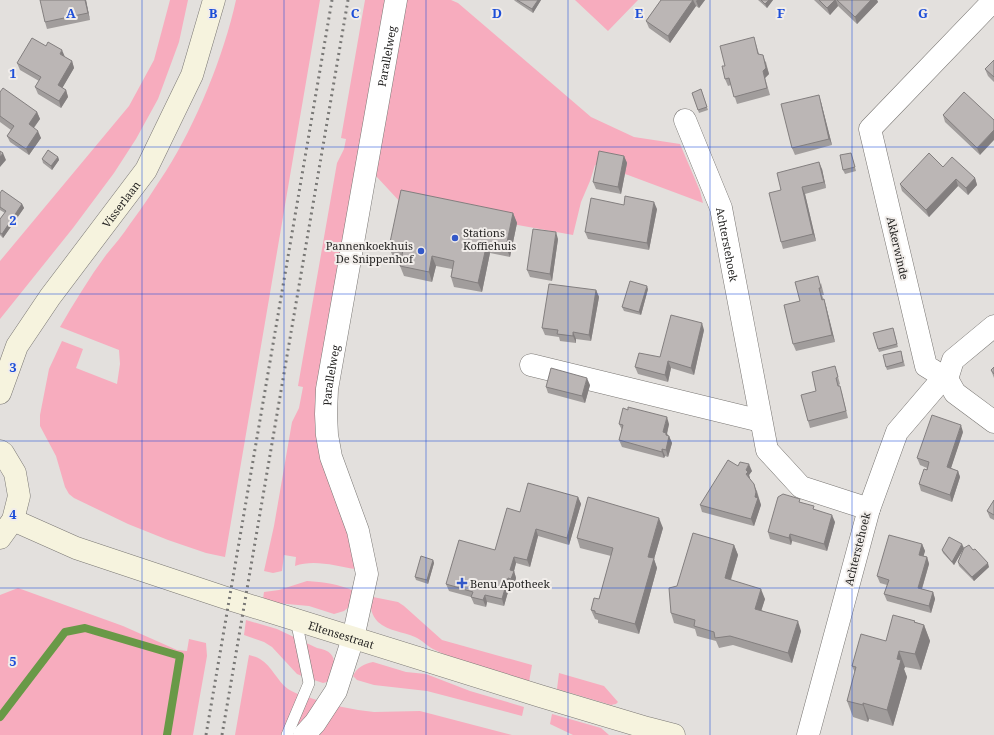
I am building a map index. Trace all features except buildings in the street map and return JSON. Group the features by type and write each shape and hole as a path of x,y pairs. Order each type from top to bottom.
{"street":[{"name":"Visserlaan","path":"0,393 17,346 50,297 146,170 192,75 214,0"},
{"name":"Parallelweg","path":"304,735 318,718 336,691 353,638 367,574 358,531 331,457 326,435 327,389 396,0"},
{"name":"Akkerwinde","path":"947,379 926,366 870,129 994,0"},
{"name":"Achterstehoek","path":"685,120 721,208 767,450 801,487 868,509 808,735"},
{"path":"868,509 897,432 938,384 947,379 953,360 994,326"},
{"path":"531,365 761,420"},
{"path":"947,379 955,393 994,422"},
{"path":"0,451 3,453 15,473 19,496 14,520 0,538"},
{"name":"Eltensestraat","path":"14,520 76,548 214,594 646,732 674,735"}],"lane":[{"path":"287,735 309,683 296,620"}],"shaded area":[{"path":"170,0 188,0 179,42 158,99 136,139 114,173 73,228 0,319 0,261 129,106 154,60"},
{"path":"236,0 320,0 225,557 206,553 168,540 128,524 74,498 69,494 65,487 56,456 40,426 40,415 49,369 62,341 83,349 76,368 117,384 120,364 119,350 60,327 106,255 139,211 166,171 188,132 208,88 216,66 231,21"},
{"path":"365,0 386,0 316,407 315,432 320,451 354,545 355,569 317,563 295,566 296,557 284,555 282,571 273,573 264,571 274,526 292,422 299,408 303,387 298,386 337,163 344,149 346,139 341,138"},
{"path":"405,0 451,0 458,3 591,117 634,137 680,144 700,191 703,203 628,175 595,165 581,202 573,235 402,204 376,176"},
{"path":"575,0 638,0 608,31"},
{"path":"307,581 331,584 354,591 350,606 344,611 334,614 309,606 276,603 263,599 264,592 279,590"},
{"path":"18,588 123,626 177,650 187,651 189,639 206,643 207,656 193,735 0,735 0,595"},
{"path":"373,597 398,602 442,640 532,665 529,682 480,668 456,659 433,649 411,635 382,625 372,614 371,603"},
{"path":"246,620 277,629 329,652 334,660 334,670 331,681 323,683 297,674 272,647 264,642 244,635"},
{"path":"249,655 264,662 284,686 291,691 317,700 318,705 291,735 235,735"},
{"path":"373,662 406,672 426,674 470,691 524,707 522,716 427,691 374,685 357,680 353,676 361,666"},
{"path":"559,673 604,686 618,702 611,705 557,689"},
{"path":"337,706 374,712 420,711 512,735 315,735"},
{"path":"552,714 601,728 609,735 573,735 550,724"}],"waterway":[{"path":"0,717 65,632 85,628 180,656 167,735"}],"railway":[{"path":"206,735 332,0"},
{"path":"222,735 348,0"}],"place":[{"name":"Stations Koffiehuis","path":"455,238"},
{"name":"Pannenkoekhuis De Snippenhof","path":"421,251"},
{"name":"Benu Apotheek","path":"462,583"}]}
